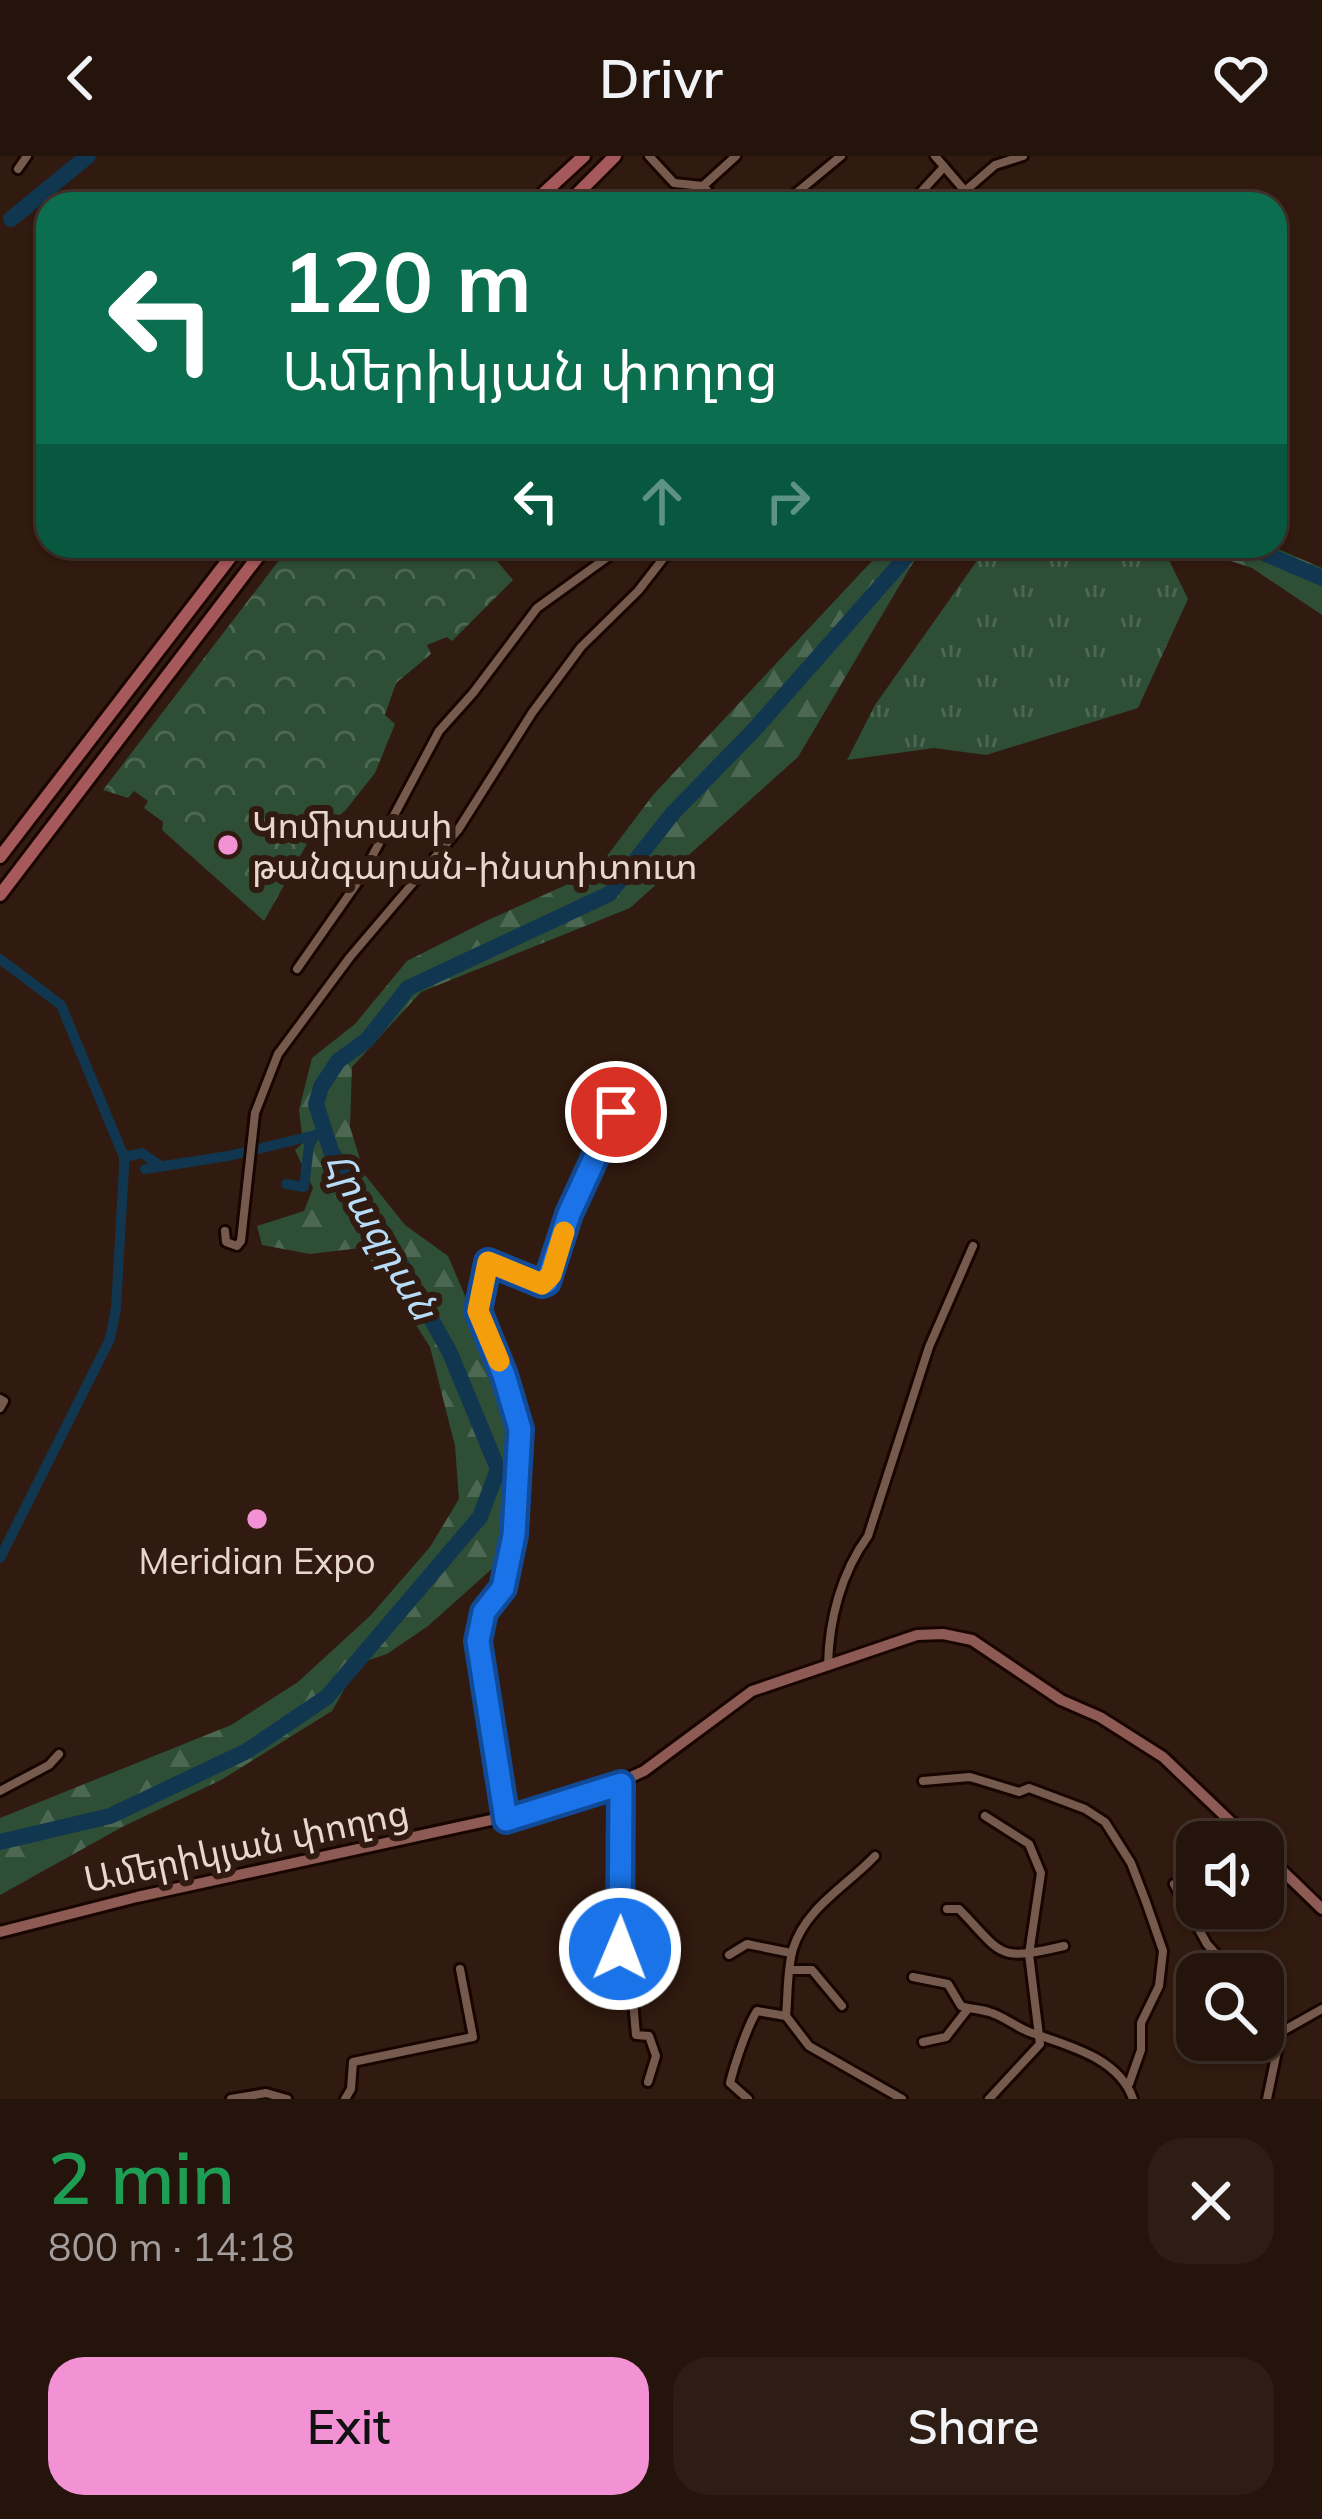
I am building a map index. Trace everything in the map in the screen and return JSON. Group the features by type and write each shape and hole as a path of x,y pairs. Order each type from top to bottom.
{"main road":[{"path":"579,192 615,156"},
{"path":"544,192 579,157"},
{"path":"0,856 230,558"},
{"path":"0,895 257,558"}],"street":[{"path":"18,169 27,156"},
{"path":"649,156 674,183 703,186 708,192"},
{"path":"703,186 736,156"},
{"path":"798,192 842,156"},
{"path":"935,156 964,191 995,166 1023,156"},
{"path":"921,192 944,167"},
{"path":"297,969 370,862 439,731 537,608 606,558"},
{"path":"225,1231 226,1242 237,1246 252,1142 266,1078 278,1054 350,957 458,830 532,713 581,647 638,591 664,558"},
{"path":"0,881 16,873"},
{"path":"506,1820 478,1641 484,1612 503,1588 514,1535 520,1429 478,1311 488,1262 547,1282 569,1214 616,1112"},
{"path":"828,1665 829,1632 852,1558 868,1536 929,1347 973,1246"},
{"name":"Ամերիկյան փողոց","path":"0,1932 137,1897 506,1820 621,1784 752,1691 917,1636 943,1634 972,1640 1061,1700 1100,1717 1163,1757 1230,1821"},
{"path":"0,1791 49,1765 59,1754"},
{"path":"923,1781 970,1778 1018,1792 1029,1788 1085,1809 1114,1834 1131,1863 1162,1952 1160,1987 1141,2023 1141,2050 1129,2084 1133,2099"},
{"path":"621,1784 620,1949 622,1970 632,1978 636,2035 649,2036 656,2056 648,2082"},
{"path":"985,1816 1029,1844 1041,1873 1029,1954 1040,2039 1036,2052 989,2099"},
{"path":"786,2016 791,1953 806,1924 875,1856"},
{"path":"1284,1872 1322,1909"},
{"path":"1174,1884 1216,1953"},
{"path":"947,1909 956,1906 998,1950 1029,1954 1064,1946"},
{"path":"729,1955 747,1943 791,1953"},
{"path":"344,2099 351,2089 353,2062 473,2037 460,1969"},
{"path":"792,1970 812,1970 842,2006"},
{"path":"913,1977 947,1984 968,2009 986,2011 1036,2035 1058,2038 1103,2062 1129,2084"},
{"path":"923,2042 946,2037 968,2009"},
{"path":"1284,2030 1322,2009"},
{"path":"748,2099 730,2083 757,2011 786,2016 809,2046 902,2099"},
{"path":"1267,2099 1275,2061"},
{"path":"231,2099 266,2093 287,2099"}],"green space":[{"path":"1287,553 1322,568 1322,615 1252,568 1222,558 1287,558"},
{"path":"281,558 500,558 497,561 513,580 452,641 447,637 427,645 431,654 396,683 385,715 395,724 375,773 345,811 312,835 264,921 162,830 163,822 144,808 148,801 134,791 128,798 103,790"},
{"path":"875,558 916,558 798,757 630,908 421,992 352,1067 350,1127 365,1175 405,1225 448,1256 492,1359 509,1417 512,1511 504,1558 428,1626 387,1654 366,1661 332,1711 221,1780 124,1826 0,1895 0,1818 231,1725 298,1682 371,1615 430,1547 459,1499 455,1446 430,1347 390,1284 360,1248 310,1254 262,1245 257,1226 304,1211 313,1188 295,1150 303,1143 299,1110 312,1058 355,1024 407,961 595,872 653,795"},
{"path":"979,558 1168,558 1188,599 1138,708 986,755 934,748 847,760 875,705"}],"waterway":[{"path":"44,192 88,156"},
{"path":"11,219 36,199"},
{"name":"Հրազդան","path":"0,1842 110,1816 247,1751 327,1697 480,1517 498,1469 450,1353 390,1244 331,1151 316,1104 321,1087 338,1061 367,1040 408,988 609,894 673,813 753,731 905,558"},
{"name":"Հրազդան","path":"1275,558 1322,578"},
{"path":"0,959 61,1005 124,1157 116,1308 110,1339 0,1558"},
{"path":"145,1169 228,1156 324,1133"},
{"path":"286,1184 304,1187 315,1135"},
{"path":"124,1157 142,1153 158,1164"}],"slow traffic":[{"path":"499,1361 478,1311 488,1262 542,1284 551,1275 564,1232"}],"place":[{"name":"Կոմիտասի թանգարան-ինստիտուտ","path":"228,845"},
{"name":"Meridian Expo","path":"257,1519"}],"route":[{"path":"616,1112 569,1214 547,1282 488,1262 478,1311 520,1429 514,1535 503,1588 484,1612 478,1641 506,1820 621,1784 620,1949"}]}
